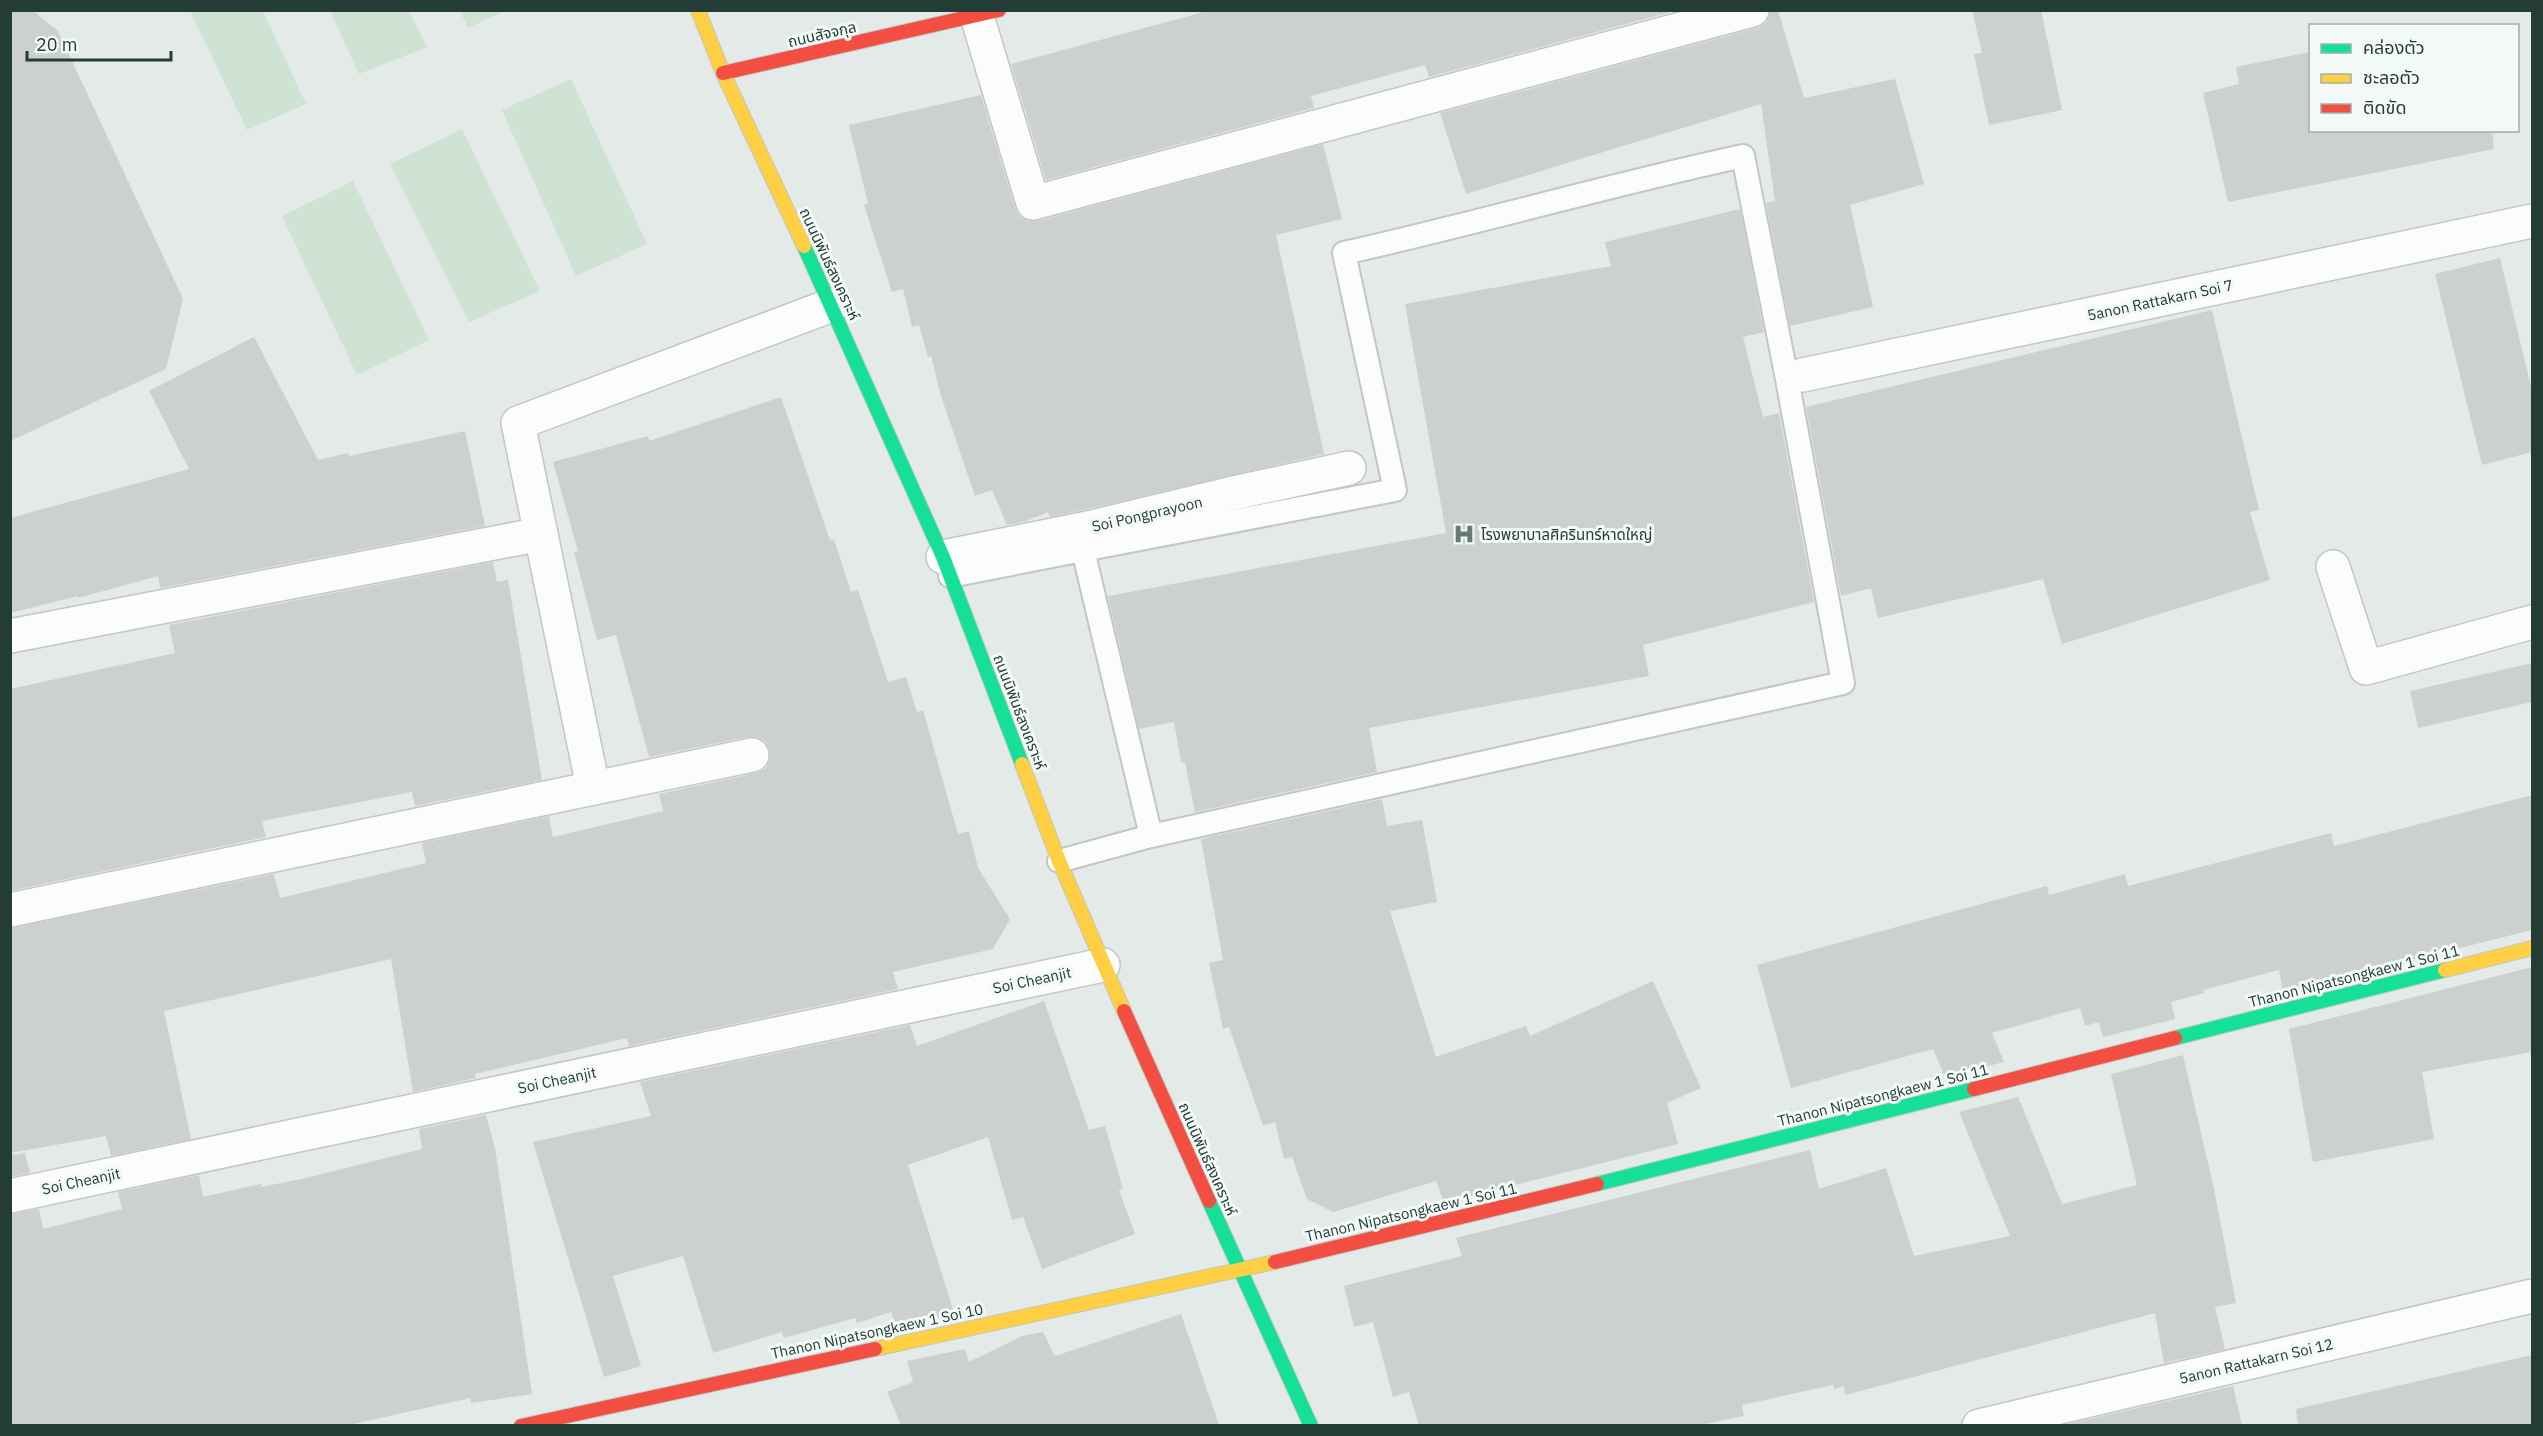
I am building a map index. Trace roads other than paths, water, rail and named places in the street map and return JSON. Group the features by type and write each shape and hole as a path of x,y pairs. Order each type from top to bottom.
{"street":[{"name":"ถนนนิพันธ์สงเคราะห์","path":"698,10 723,73 832,305 947,566 1059,861 1103,965 1311,1425"},
{"path":"988,13 1033,203 1752,10"},
{"name":"ถนนสัจจกุล","path":"723,73 988,13"},
{"name":"5anon Rattakarn Soi 7","path":"1795,377 2532,221"},
{"path":"593,787 518,423 832,305"},
{"name":"Soi Pongprayoon","path":"947,566 1229,494 1349,468"},
{"path":"10,636 541,534"},
{"path":"2333,567 2366,668 2532,622"},
{"path":"10,910 752,755"},
{"name":"Thanon Nipatsongkaew 1 Soi 11","path":"1240,1270 1498,1209 2532,948"},
{"name":"Soi Cheanjit","path":"10,1196 1103,965"},
{"name":"Thanon Nipatsongkaew 1 Soi 10","path":"521,1425 1240,1270"},
{"name":"5anon Rattakarn Soi 12","path":"1979,1425 2532,1296"}],"lane":[{"path":"947,566 1083,550 1395,490 1344,253 1443,231 1665,173 1743,156 1795,377 1843,683 1151,836 1059,861"},
{"path":"1083,550 1151,836"}],"place":[{"name":"โรงพยาบาลศิครินทร์หาดใหญ่","path":"1464,534"}]}
